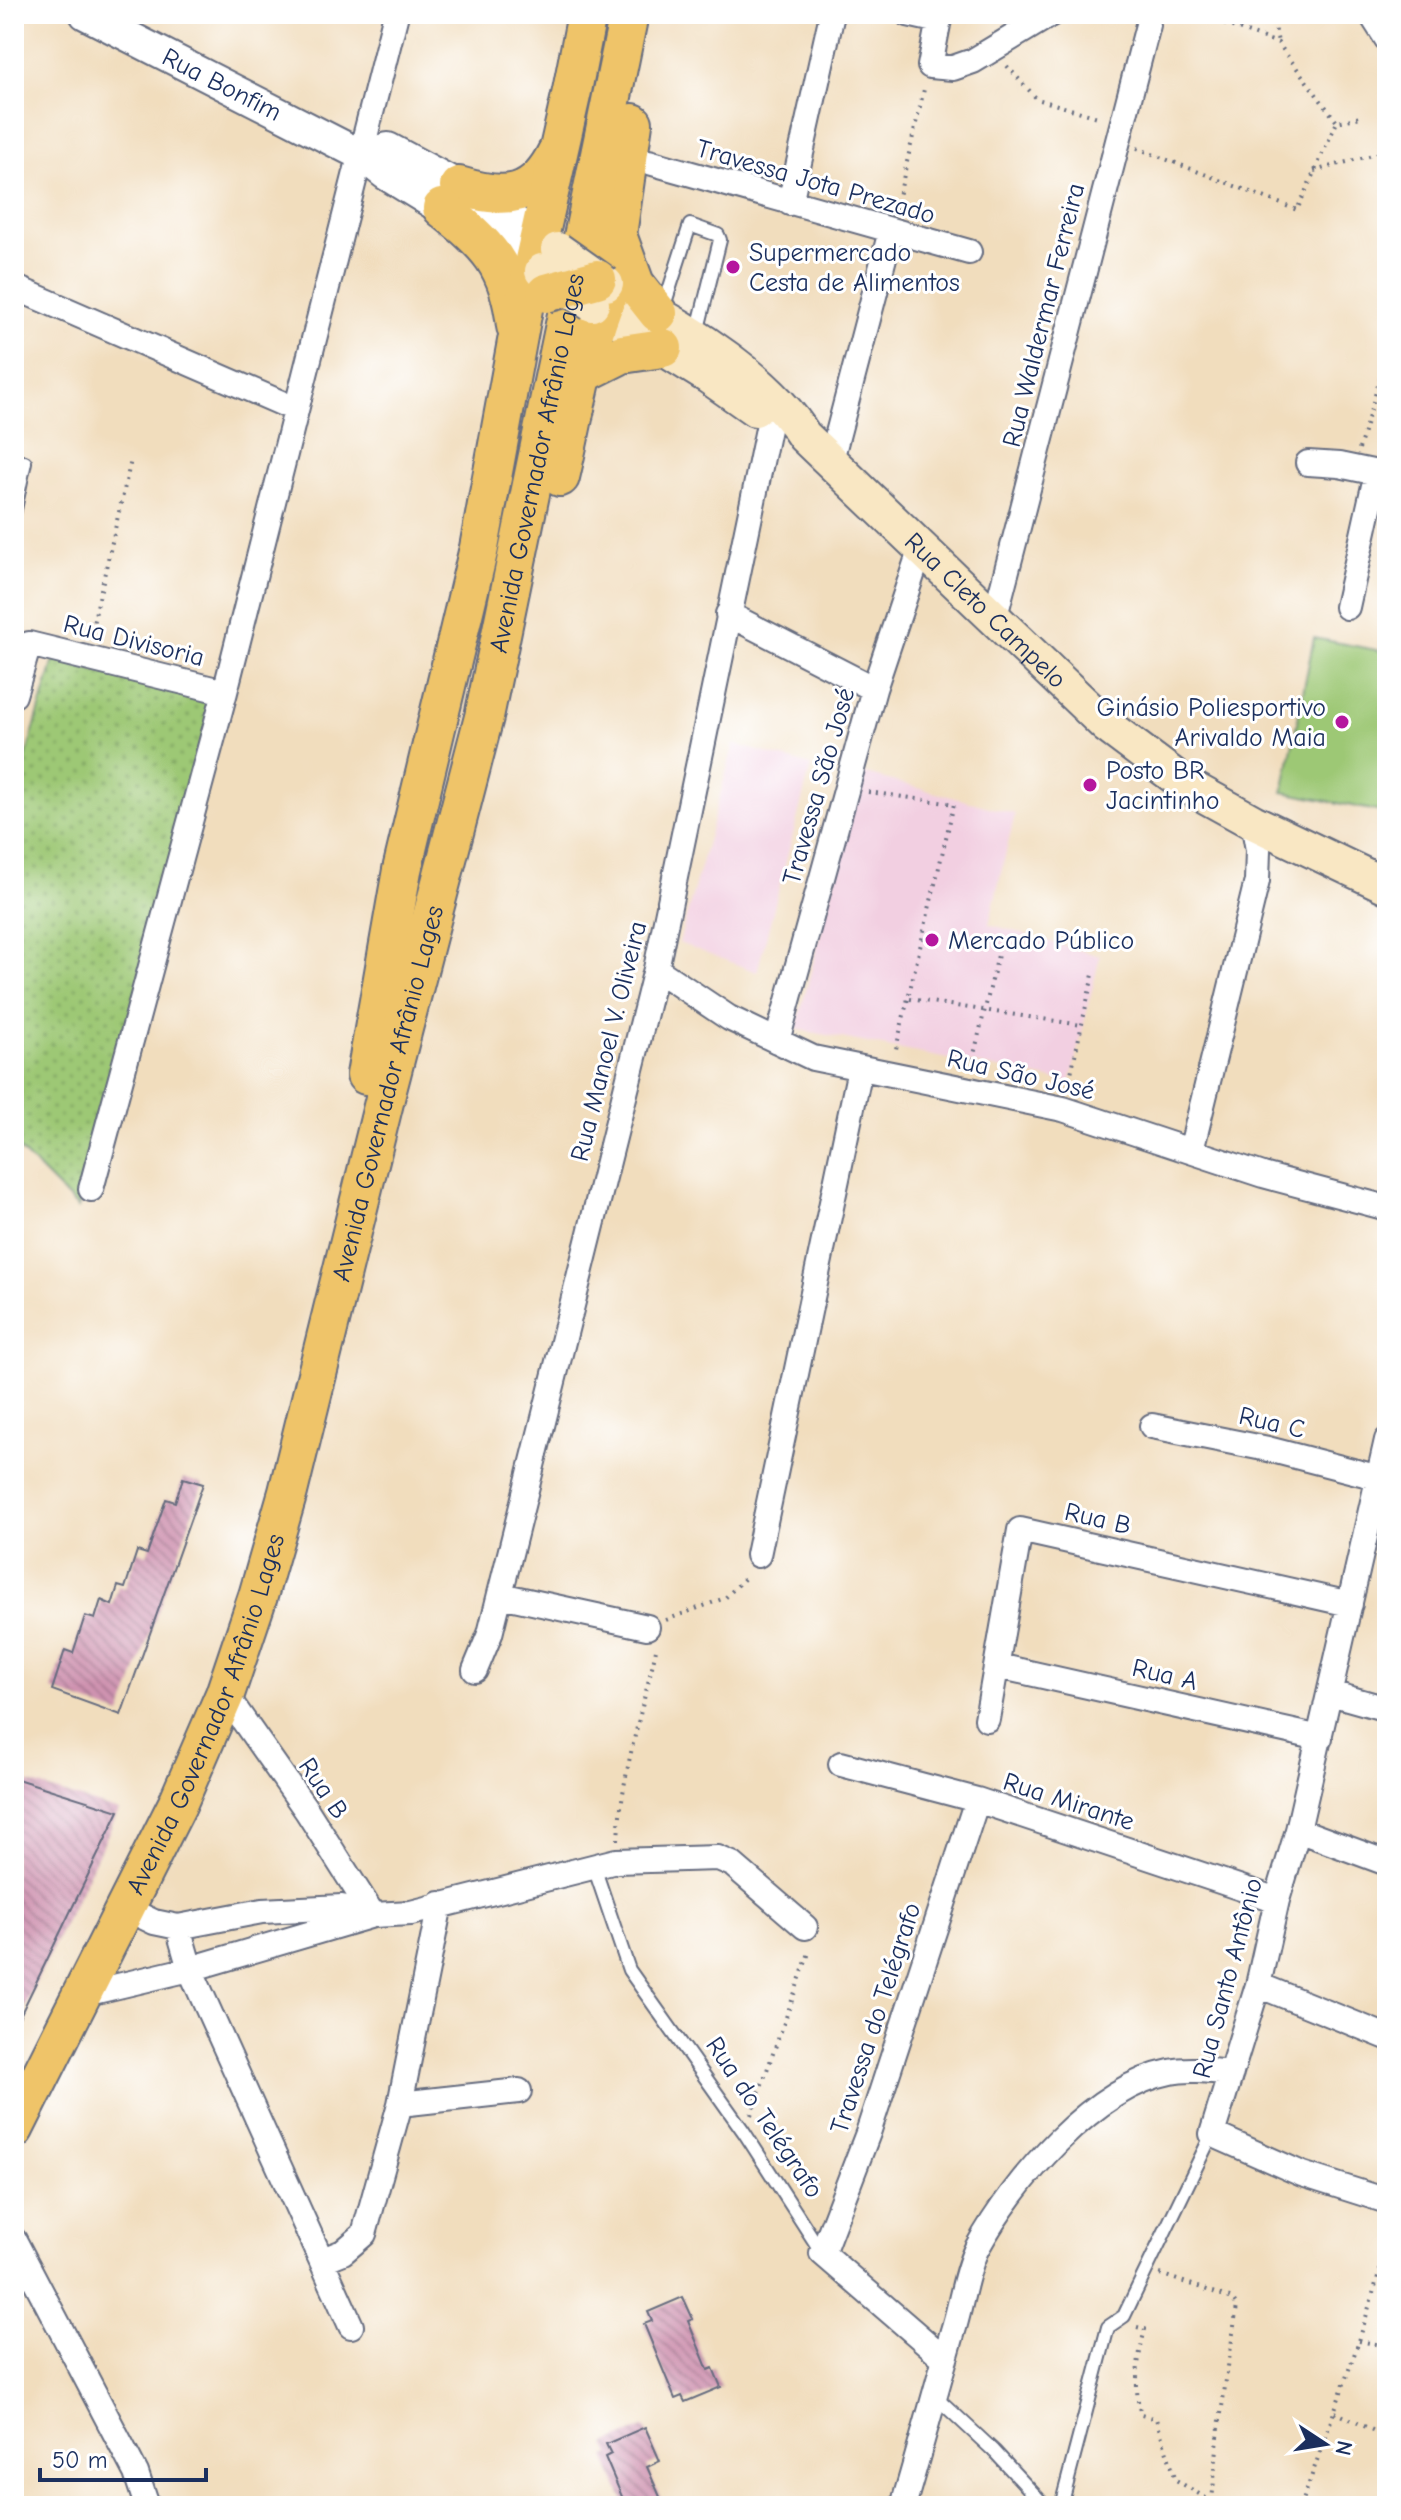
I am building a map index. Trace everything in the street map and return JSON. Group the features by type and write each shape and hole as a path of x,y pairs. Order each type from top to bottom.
{"main road":[{"path":"584,373 670,328 635,284 568,279 513,306 497,260 451,197 513,194 536,182 550,166 558,150 587,14"},
{"name":"Avenida Governador Afrânio Lages","path":"14,2129 177,1805 225,1694 288,1492 376,1083 482,634 610,14"},
{"name":"Avenida Governador Afrânio Lages","path":"14,2082 188,1727 235,1604 270,1486 376,1083 484,717 629,14"},
{"path":"376,1083 402,870 479,548 568,279 625,169 652,14"},
{"path":"376,1083 425,1006 463,878 519,660 584,373 568,279 558,150"},
{"name":"Rua Cleto Campelo","path":"568,279 670,328 767,393 793,418 804,436"},
{"name":"Rua Cleto Campelo","path":"670,328 770,419 804,436 831,460 1107,726 1186,785 1253,822 1387,886"}],"street":[{"name":"Rua Bonfim","path":"85,14 361,155 385,174 451,197 568,279"},
{"path":"91,1189 225,692 396,14"},
{"path":"790,203 832,14"},
{"path":"908,14 940,17 930,66 953,68 973,61 1051,14"},
{"path":"1371,14 1387,39"},
{"name":"Rua Waldermar Ferreira","path":"994,620 1118,131 1148,25"},
{"name":"Travessa Jota Prezado","path":"649,162 969,252"},
{"path":"831,460 891,231"},
{"path":"14,287 295,409"},
{"name":"Rua Manoel V. Oliveira","path":"475,1670 490,1634 656,969 770,419"},
{"path":"1308,463 1373,472 1347,607"},
{"name":"Travessa São José","path":"777,1041 874,689 921,548"},
{"path":"728,614 874,689"},
{"name":"Rua Divisoria","path":"14,692 23,640 225,692"},
{"path":"1191,1151 1257,881 1258,850 1253,822"},
{"name":"Rua São José","path":"656,969 729,1018 813,1058 1063,1109 1263,1175 1387,1208"},
{"path":"758,1555 860,1069"},
{"name":"Rua C","path":"1152,1426 1268,1449 1380,1478"},
{"name":"Rua Santo Antônio","path":"1212,2134 1258,1985 1277,1900 1298,1830 1387,1440"},
{"name":"Rua B","path":"987,1719 1020,1530 1350,1604"},
{"path":"500,1595 647,1627"},
{"name":"Rua A","path":"998,1666 1320,1738"},
{"path":"1330,1693 1387,1709"},
{"name":"Rua B","path":"225,1694 307,1811 373,1915"},
{"name":"Rua Mirante","path":"841,1764 977,1800 1277,1900"},
{"name":"Travessa do Telégrafo","path":"822,2253 868,2133 977,1800"},
{"path":"1298,1830 1387,1863"},
{"path":"80,1995 190,1969 373,1915 411,1913 605,1864 718,1858 732,1864 805,1927"},
{"path":"323,2260 343,2252 364,2234 400,2104 440,1904"},
{"path":"125,1908 154,1922 178,1927 262,1911 342,1907 373,1915"},
{"path":"178,1927 190,1969 351,2326"},
{"path":"1258,1985 1387,2037"},
{"path":"903,2506 976,2250 1013,2195 1048,2151 1088,2112 1130,2085 1170,2072 1208,2070 1231,2073"},
{"path":"400,2104 519,2091"},
{"path":"1212,2134 1302,2174 1387,2201"},
{"path":"14,2240 136,2473 147,2506"},
{"name":"Rua do Telégrafo","path":"822,2253 945,2359"}],"lane":[{"path":"693,224 718,235 720,240 670,328 690,225 693,224"},
{"path":"14,514 25,462"},
{"name":"Rua do Telégrafo","path":"605,1864 629,1970 744,2132 822,2253"},
{"name":"Rua Santo Antônio","path":"1061,2506 1108,2327 1124,2316 1212,2134"},
{"path":"935,2396 994,2451 1045,2506"}],"path":[{"path":"1273,14 1278,43 1337,122"},
{"path":"1148,25 1201,16 1278,43"},
{"path":"1003,62 1037,99 1297,210 1337,122"},
{"path":"901,189 930,66"},
{"path":"1337,122 1361,117"},
{"path":"1314,171 1387,151"},
{"path":"1373,472 1387,355"},
{"path":"86,657 131,460"},
{"path":"845,789 954,804 889,1075"},
{"path":"966,1089 998,955"},
{"path":"1063,1109 1094,970"},
{"path":"909,999 1082,1025"},
{"path":"605,1864 619,1818 658,1638 647,1627 725,1598 749,1574 758,1555"},
{"path":"744,2132 814,1937 805,1927"},
{"path":"1164,2231 1156,2273 1232,2299 1237,2306 1219,2427 1212,2501"},
{"path":"1301,2506 1359,2341 1387,2246"},
{"path":"1124,2316 1126,2325 1145,2329 1136,2397 1141,2415 1156,2419 1176,2480 1219,2506"},
{"path":"1359,2341 1387,2346"},
{"path":"1335,2412 1387,2437"}],"shaded area":[{"path":"734,744 811,766 757,972 679,943"},
{"name":"Mercado Público","path":"862,773 1015,814 989,924 1100,956 1070,1083 796,1029"}],"green space":[{"name":"Ginásio Poliesportivo Arivaldo Maia","path":"1314,638 1387,652 1387,813 1283,792"},
{"path":"54,660 212,703 78,1208 14,1144 14,798"}],"building":[{"path":"183,1478 203,1484 121,1715 52,1690 65,1650 73,1653 85,1616 95,1619 101,1600 112,1605 118,1586 125,1588 137,1551 147,1554 166,1499 175,1502"},
{"path":"14,1778 119,1811 14,2028"},
{"path":"683,2297 693,2319 688,2321 708,2370 713,2368 721,2387 685,2402 682,2396 675,2399 644,2324 652,2321 648,2312"},
{"path":"645,2427 660,2461 647,2467 664,2506 626,2506 605,2457 611,2454 606,2444"}],"place":[{"name":"Supermercado Cesta de Alimentos","path":"733,267"},
{"name":"Ginásio Poliesportivo Arivaldo Maia","path":"1342,722"},
{"name":"Posto BR Jacintinho","path":"1090,785"},
{"name":"Mercado Público","path":"932,940"}]}
